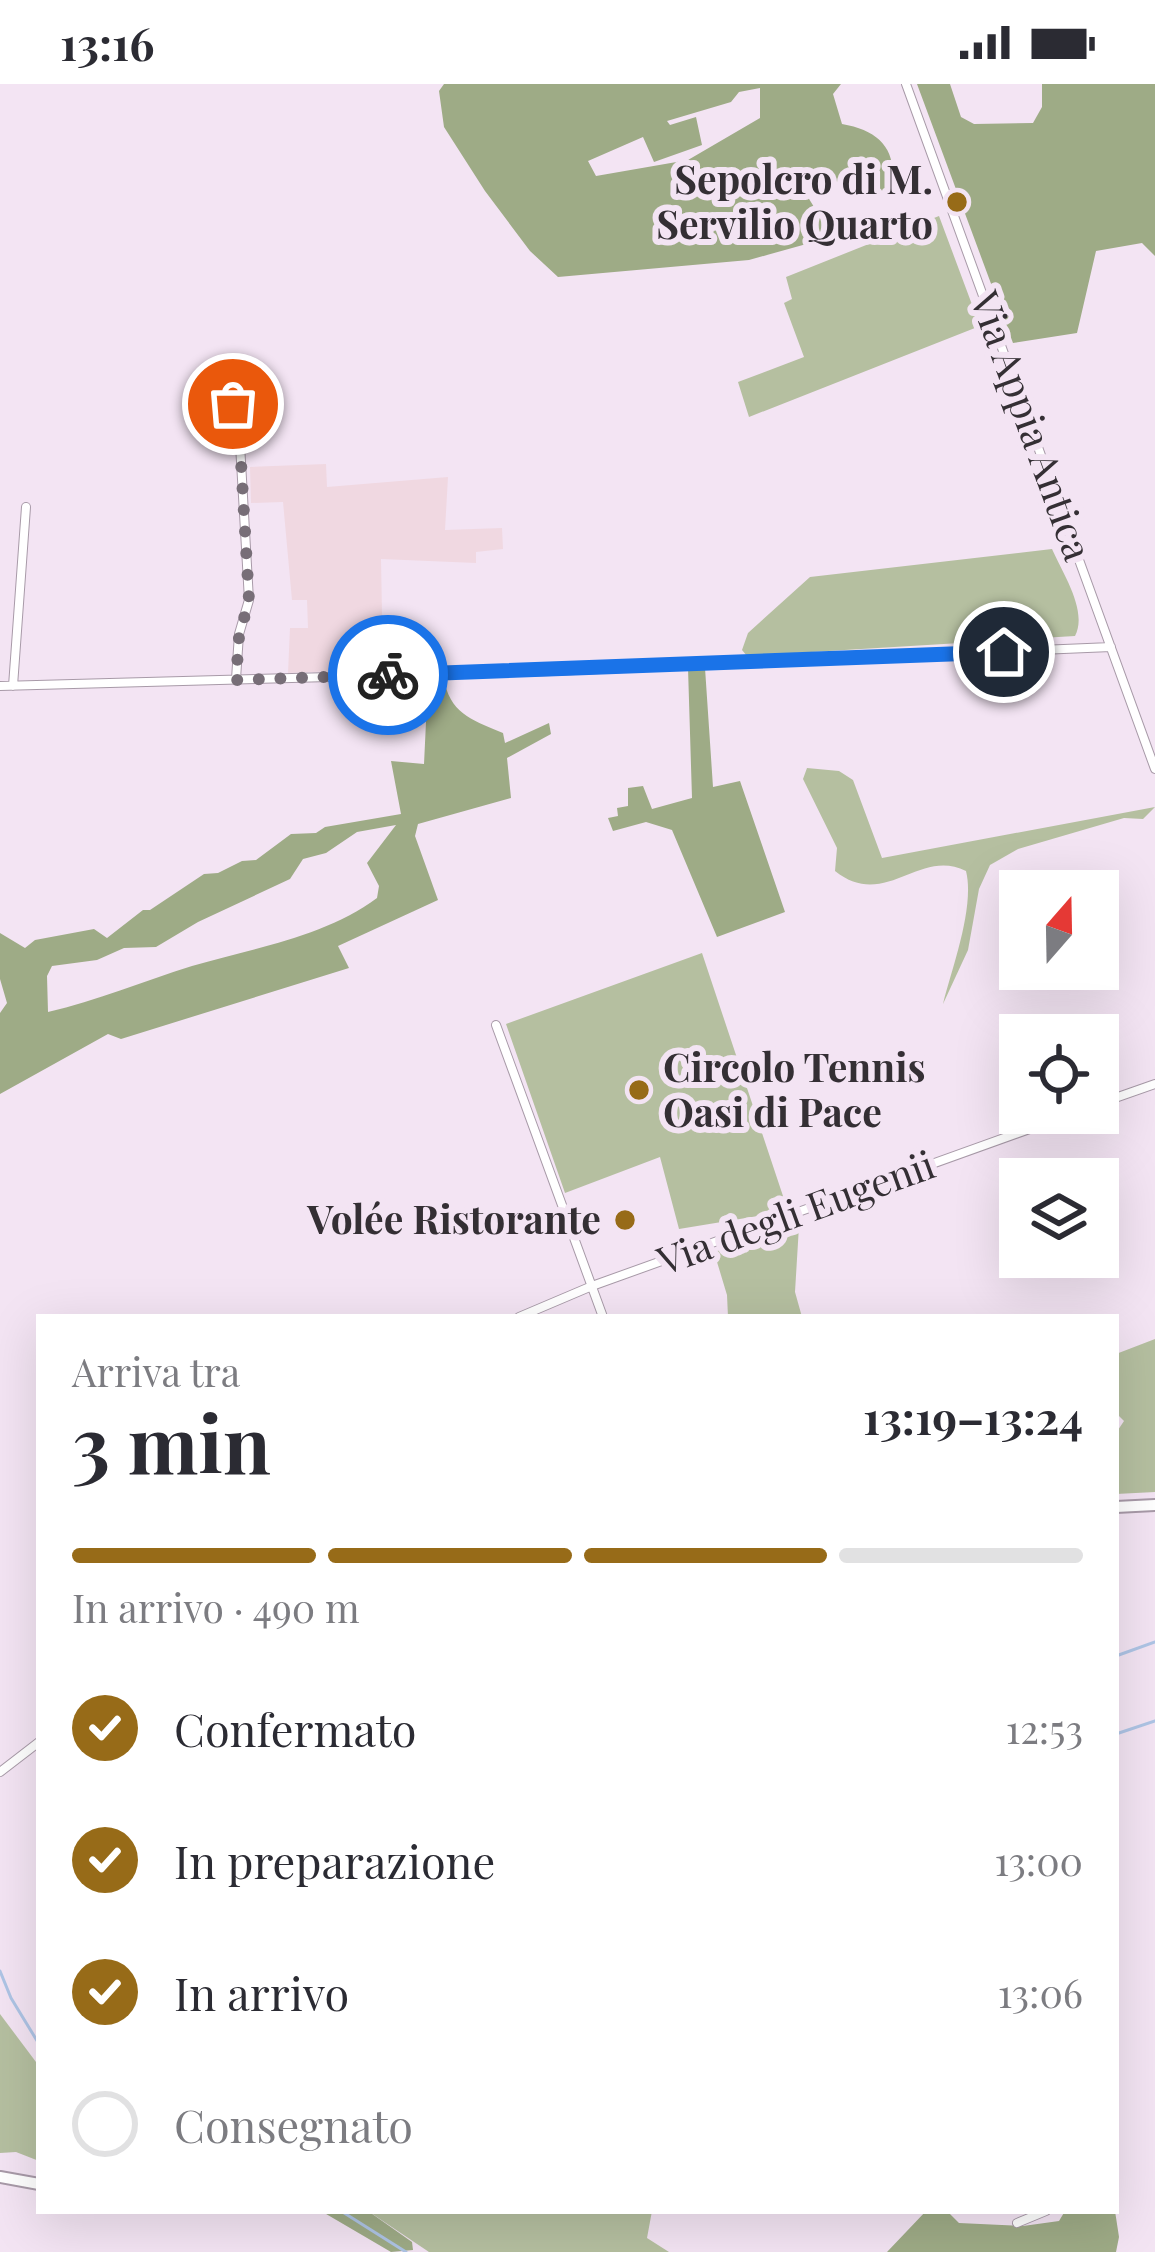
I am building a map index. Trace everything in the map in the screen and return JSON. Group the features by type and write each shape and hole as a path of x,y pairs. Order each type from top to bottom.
{"main road":[{"path":"1119,1507 1155,1505"},
{"path":"0,2177 36,2183"}],"street":[{"name":"Via Appia Antica","path":"906,84 1155,769"},
{"path":"190,404 233,404 238,410 249,600 239,637 236,680"},
{"path":"13,686 26,507"},
{"path":"0,686 552,671 1111,647"},
{"path":"496,1024 602,1314"},
{"path":"1119,1097 1155,1084"},
{"name":"Via degli Eugenii","path":"526,1314 1015,1134"},
{"path":"0,1772 36,1744"},
{"path":"1017,2223 1039,2214"}],"shaded area":[{"path":"326,464 327,487 448,477 445,530 502,528 503,549 476,552 476,563 381,559 383,669 288,673 290,628 308,628 307,600 292,600 283,502 251,503 250,467"}],"green space":[{"path":"444,84 841,84 833,94 842,124 868,132 890,157 889,196 822,182 806,194 814,207 842,223 828,238 749,260 558,277 530,251 444,127 439,91","holes":["760,88 760,118 688,160 596,176 588,161 643,137 654,162 702,145 696,117 670,125 667,121 731,102 739,92"]},
{"path":"917,84 950,84 961,117 974,124 1033,123 1042,107 1042,84 1155,84 1155,256 1142,243 1096,251 1077,333 1013,343"},
{"path":"939,216 980,326 749,417 738,382 804,357 784,303 792,299 786,277"},
{"path":"1052,549 1076,604 1075,636 747,656 742,650 748,633 810,577"},
{"path":"688,668 705,668 713,787 740,781 785,912 717,937 672,830 646,822 613,831 608,818 618,816 617,808 628,806 628,788 643,786 652,809 692,798"},
{"path":"435,678 445,684 460,710 503,733 505,743 549,723 551,734 507,758 511,798 418,824 415,836 438,900 338,946 349,968 121,1039 108,1034 0,1094 0,1013 7,1003 0,979 0,933 25,948 35,940 94,929 107,938 204,874 256,860 291,834 401,814 391,761 424,764 427,701 436,701 439,693 431,683","holes":["396,825 367,863 379,886 377,898 335,923 48,1012 47,976 52,966 97,960 124,948 156,947 290,879 303,859 326,853 357,832"]},
{"path":"807,768 839,771 853,780 882,858 1155,807 1143,819 1124,818 1018,849 990,865 979,889 968,950 943,1004 965,919 966,871 933,866 870,884 853,882 835,871 837,848 803,779"},
{"name":"Circolo Tennis Oasi di Pace","path":"702,953 788,1211 679,1229 660,1157 565,1193 506,1024"},
{"path":"799,1226 795,1292 801,1314 728,1314 714,1252"},
{"path":"1155,1339 1155,1492 1119,1494 1119,1428 1124,1421 1119,1416 1119,1353"},
{"path":"0,2014 36,2062 36,2160 16,2152 0,2153"},
{"path":"326,2214 372,2214 412,2242 413,2250 391,2252"},
{"path":"372,2214 651,2214 647,2238 669,2252 429,2252"},
{"path":"923,2214 950,2214 959,2223 1023,2226 1059,2221 1063,2214 1115,2214 1119,2237 1116,2252 887,2252"}],"waterway":[{"path":"1119,1655 1155,1642"},
{"path":"1119,1733 1155,1721"},
{"path":"0,1971 36,2039"},
{"path":"346,2214 406,2252"}],"way so far":[{"path":"233,404 238,410 249,600 239,637 236,680 388,675"}],"place":[{"name":"Sepolcro di M. Servilio Quarto","path":"957,202"},
{"name":"Circolo Tennis Oasi di Pace","path":"639,1090"},
{"name":"Volée Ristorante","path":"625,1220"}],"route":[{"path":"388,675 1004,652"}]}
